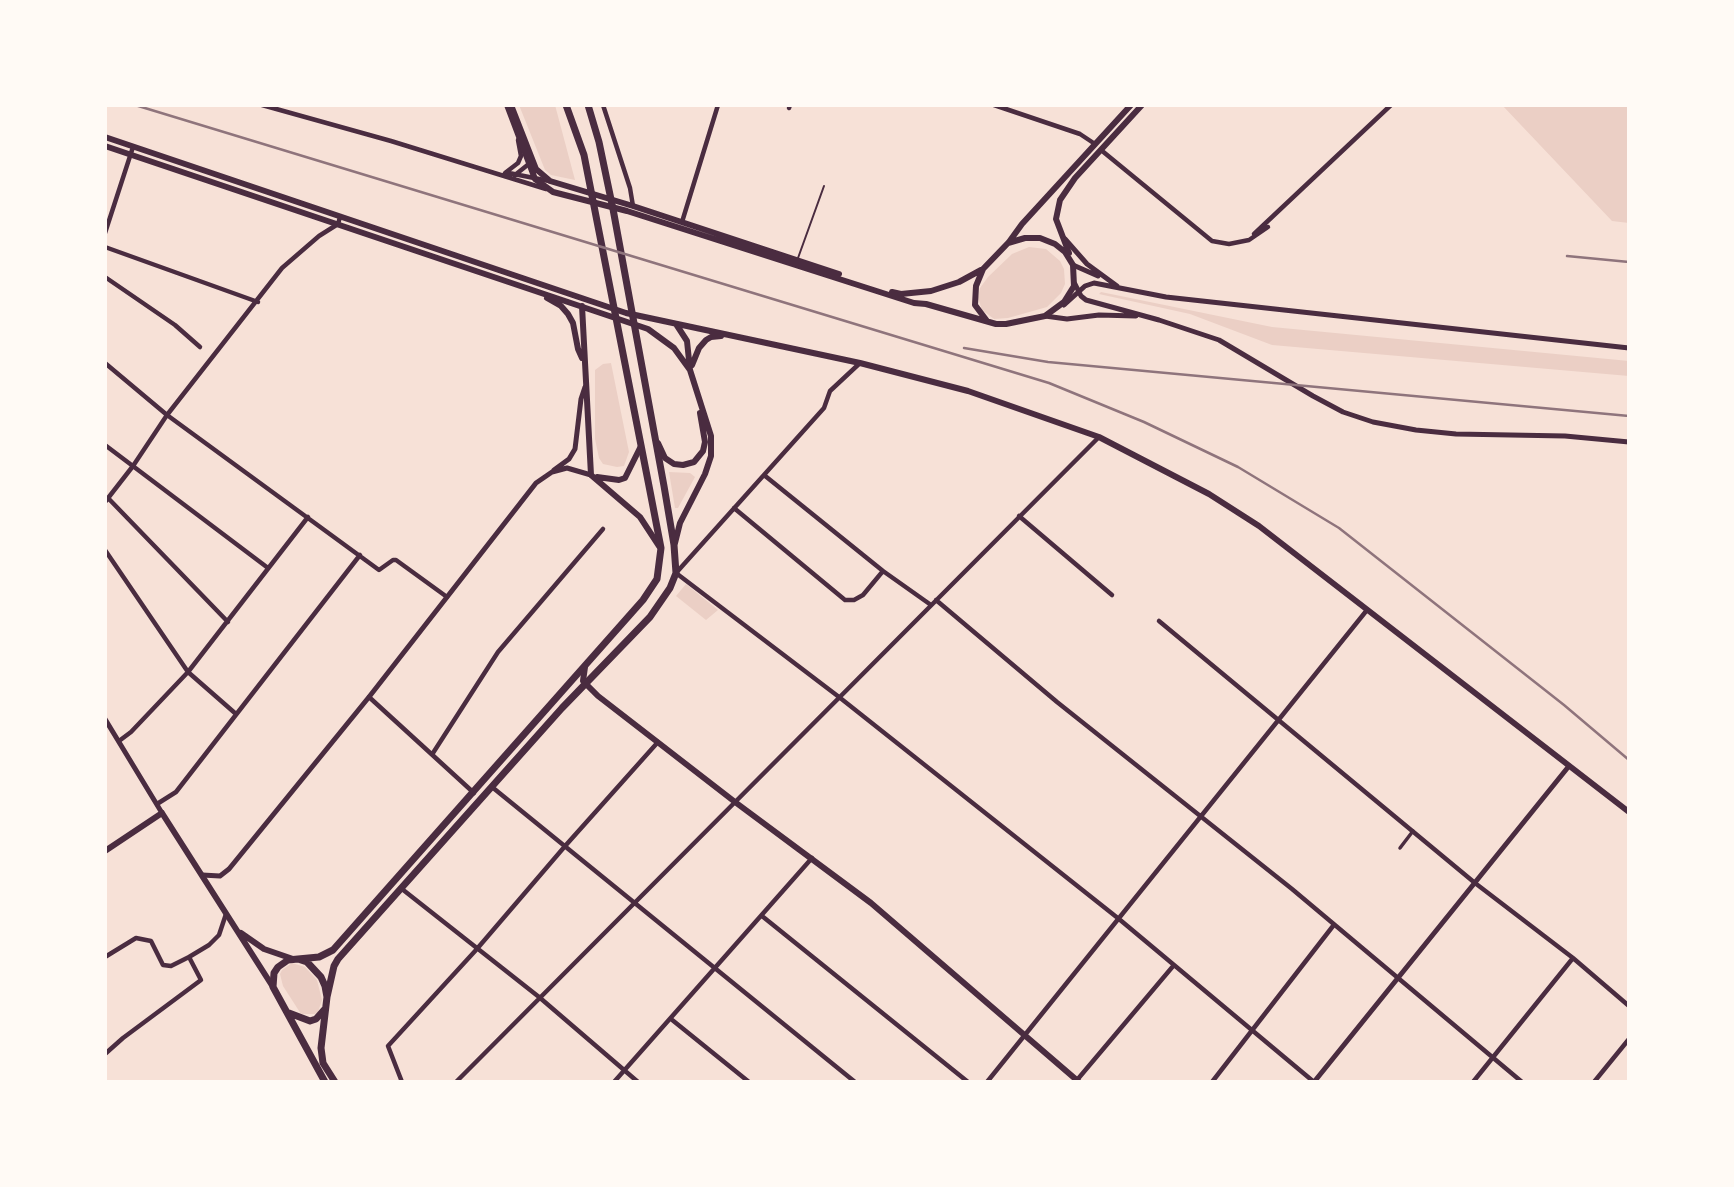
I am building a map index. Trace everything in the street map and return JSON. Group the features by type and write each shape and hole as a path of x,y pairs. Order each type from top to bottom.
{"main road":[{"path":"509,105 518,139 530,163 550,181 901,294 942,288 983,269 1131,105"},
{"path":"509,105 535,179 554,192 627,211 914,303 1006,324 1045,316 1055,311 1070,294 1074,281 1073,265 1056,219 1060,200 1065,190 1142,105"},
{"path":"273,987 272,979 278,967 296,959 319,957 333,950 643,600 657,579 661,548 584,155 566,105"},
{"path":"335,1082 323,1063 322,1055 327,997 338,959 562,708 650,617 670,588 676,573 674,545 655,438 599,142 588,105"},
{"path":"105,137 132,151"},
{"path":"105,145 132,151 626,313 860,363 968,391 1099,436 1209,494 1249,519 1629,812"},
{"path":"339,220 648,329 674,348 690,370"},
{"path":"1008,243 1025,238 1048,240 1061,248 1073,265"},
{"path":"983,269 974,298 986,321"},
{"path":"538,292 561,306 568,314 584,363"},
{"path":"582,299 591,475 640,517 661,548"},
{"path":"655,438 665,458 674,464 683,465 694,461 703,452 705,442 690,370 687,341 675,323"},
{"path":"690,370 699,348 706,340 711,337 730,336"},
{"path":"674,545 680,523 705,474 711,456 711,436 696,394"},
{"path":"591,475 619,480 625,478 641,446"},
{"path":"586,662 583,676 586,685 735,802 871,903 1078,1081"},
{"path":"105,851 162,813 281,1000 325,1082"},
{"path":"235,927 250,941 264,948 307,962 321,977 327,997"},
{"path":"286,1010 306,1021 316,1019 325,1010"}],"street":[{"path":"262,105 491,172 550,181"},
{"path":"603,105 630,188 633,206"},
{"path":"682,222 718,105"},
{"path":"994,105 1080,134 1095,144"},
{"path":"1249,240 1391,105"},
{"path":"510,175 521,156 518,139"},
{"path":"1101,150 1212,240 1229,244 1249,240 1268,227"},
{"path":"105,233 132,151"},
{"path":"510,175 530,163"},
{"path":"510,175 554,192"},
{"path":"228,622 107,500 167,415 282,268 339,220"},
{"path":"1060,232 1087,264 1113,284"},
{"path":"105,247 258,302"},
{"path":"1073,265 1123,289"},
{"path":"105,277 175,325 200,348"},
{"path":"1074,281 1081,296 1090,302 1146,316 1219,340 1343,412 1373,422 1456,434 1565,436 1629,442"},
{"path":"1055,311 1084,286 1094,283 1166,297 1629,348"},
{"path":"1045,316 1067,319 1099,315 1146,316"},
{"path":"105,363 167,415 379,570 396,560 447,597"},
{"path":"860,363 830,391 824,408 676,573 1119,919 1314,1082 1569,766"},
{"path":"202,876 220,876 241,854 369,697 536,483 569,459 575,449 585,387"},
{"path":"456,1082 1099,436"},
{"path":"105,445 268,568"},
{"path":"552,472 567,468 591,475"},
{"path":"764,475 883,571 931,605"},
{"path":"734,508 845,600 854,600 863,595 883,571"},
{"path":"1019,516 1112,596"},
{"path":"119,741 188,673 308,517"},
{"path":"433,753 498,652 603,529"},
{"path":"105,550 188,673 236,714"},
{"path":"157,804 176,792 360,555"},
{"path":"936,600 1292,889 1522,1082"},
{"path":"987,1082 1367,609"},
{"path":"1159,621 1475,883 1573,958 1629,1006"},
{"path":"369,697 474,793"},
{"path":"105,719 162,813"},
{"path":"402,1082 388,1046 477,950 566,845 658,743"},
{"path":"492,786 855,1082"},
{"path":"1400,848 1413,831"},
{"path":"614,1082 812,858"},
{"path":"401,888 638,1082"},
{"path":"105,957 136,938 151,941 163,965 171,966 209,945 219,935 226,913"},
{"path":"762,916 968,1082"},
{"path":"1212,1082 1334,926"},
{"path":"105,1054 201,980 189,957"},
{"path":"1473,1082 1573,958"},
{"path":"1078,1081 1174,965"},
{"path":"671,1019 749,1082"},
{"path":"1594,1082 1629,1039"}],"lane":[{"path":"798,259 824,186"}],"shaded area":[{"path":"519,105 555,105 575,180 551,175 545,170"},
{"path":"1502,105 1629,105 1629,223 1612,221"},
{"path":"1029,247 1046,249 1060,261 1064,269 1065,284 1061,293 1047,307 1008,318 994,319 982,310 978,298 980,288 1012,254"},
{"path":"1101,292 1272,327 1629,361 1629,376 1272,345 1190,314 1099,294"},
{"path":"611,363 629,452 624,466 617,467 603,464 595,439 595,370 603,364"},
{"path":"669,472 690,473 695,477 678,508 675,508"},
{"path":"686,584 718,610 706,620 676,596"},
{"path":"292,963 305,967 317,980 322,1000 315,1014 301,1014 283,986 280,974"}],"railway":[{"path":"135,105 1049,383 1144,422 1238,467 1339,528 1564,705 1629,760"},
{"path":"1567,256 1629,262"},
{"path":"964,348 1048,362 1629,416"}]}
